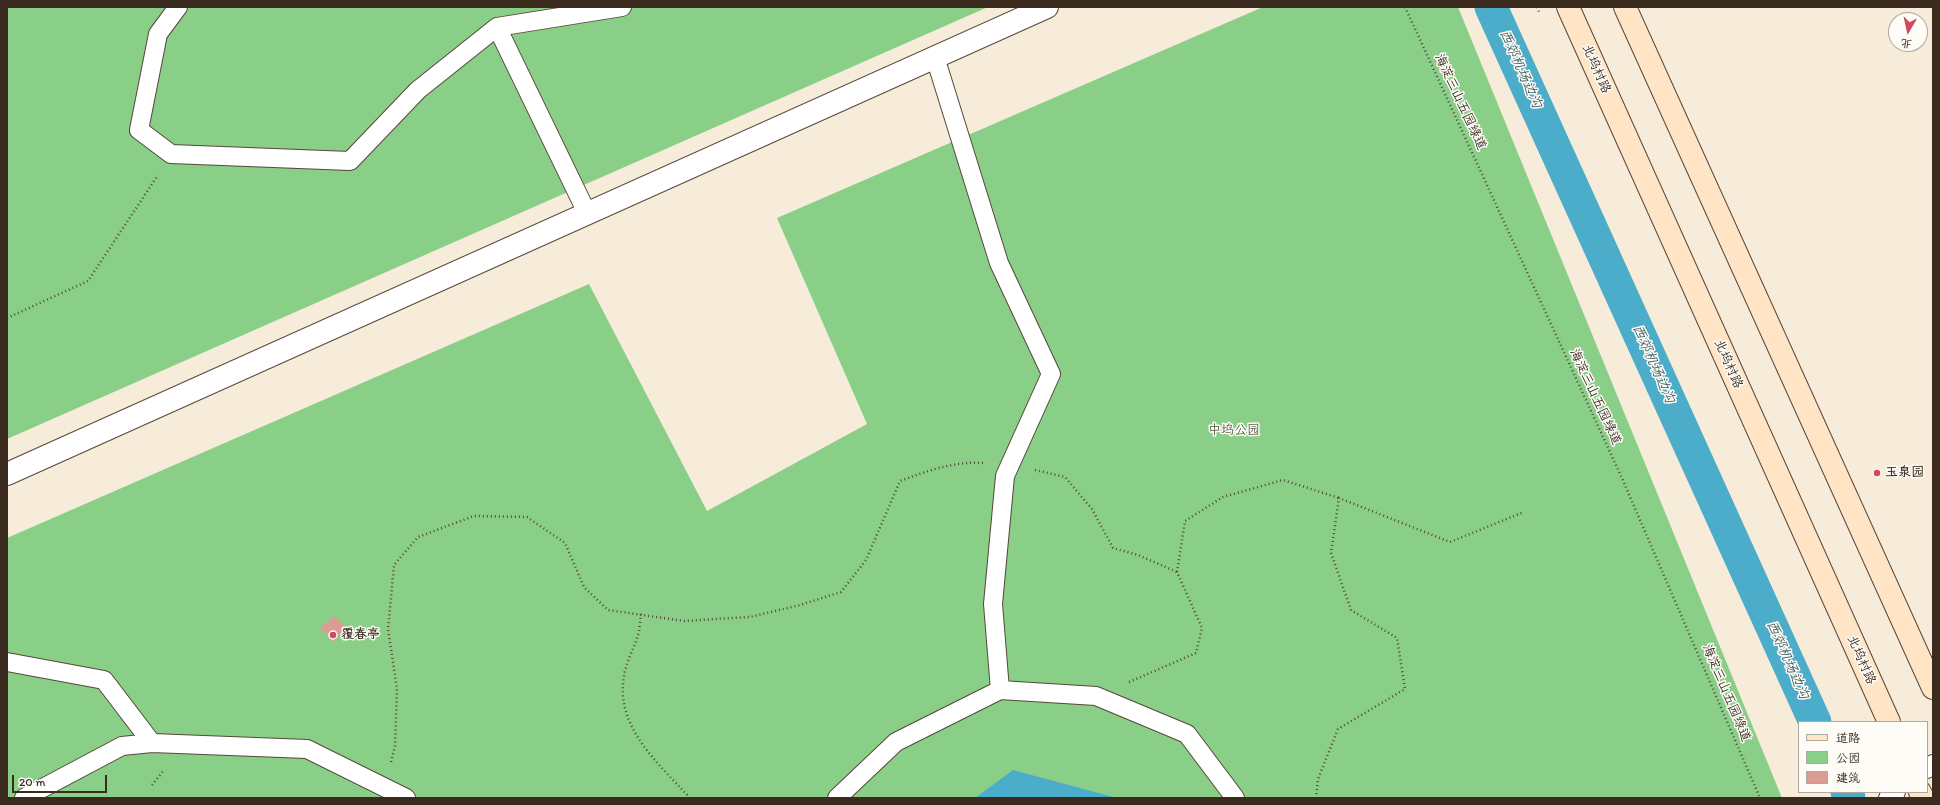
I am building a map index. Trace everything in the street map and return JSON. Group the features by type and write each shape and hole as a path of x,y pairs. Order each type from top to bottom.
{"main road":[{"name":"北坞村路","path":"1568,7 1889,721"},
{"path":"1625,7 1933,688"}],"street":[{"path":"7,474 1047,7"}],"lane":[{"path":"178,7 158,34 139,130 171,154 350,161 418,90 497,27 622,7"},
{"path":"497,27 587,213"},
{"path":"935,57 999,263 1051,374 1005,476 993,604 1000,690"},
{"path":"7,662 104,680 152,743"},
{"path":"837,798 896,742 1000,690 1096,696 1187,734 1235,798"},
{"path":"24,798 122,746 152,743 307,749 406,798"}],"path":[{"name":"海淀三山五园绿道","path":"1404,7 1621,476 1760,798"},
{"path":"7,318 88,281 171,154"},
{"path":"384,788 395,746 397,689 388,629 394,564 418,537 474,516 527,517 565,543 584,587 608,610 684,621 750,617 800,605 841,592 866,560 900,481 930,470 968,462 1010,464 1065,477 1092,509 1113,548 1138,555 1177,572"},
{"path":"1096,696 1196,653 1202,628 1177,572 1185,521 1223,497 1283,480 1339,498 1450,542 1524,512"},
{"path":"1316,798 1318,779 1338,729 1405,689 1398,638 1351,610 1331,553 1339,498"},
{"path":"641,614 638,635 624,676 623,696 627,717 644,748 687,795 686,798"}],"green space":[{"path":"7,7 988,7 7,439"},
{"name":"中坞公园","path":"1263,7 1458,7 1782,798 7,798 7,538 589,284 707,511 867,424 777,218"}],"water":[{"path":"1013,770 1117,798 975,798"}],"building":[{"name":"覆春亭","path":"335,616 346,627 334,642 320,628"}],"waterway":[{"name":"西郊机场边沟","path":"1491,7 1815,721"},
{"name":"西郊机场边沟","path":"1847,793 1849,798"}],"place":[{"name":"玉泉园","path":"1877,473"},
{"name":"覆春亭","path":"333,635"}]}
